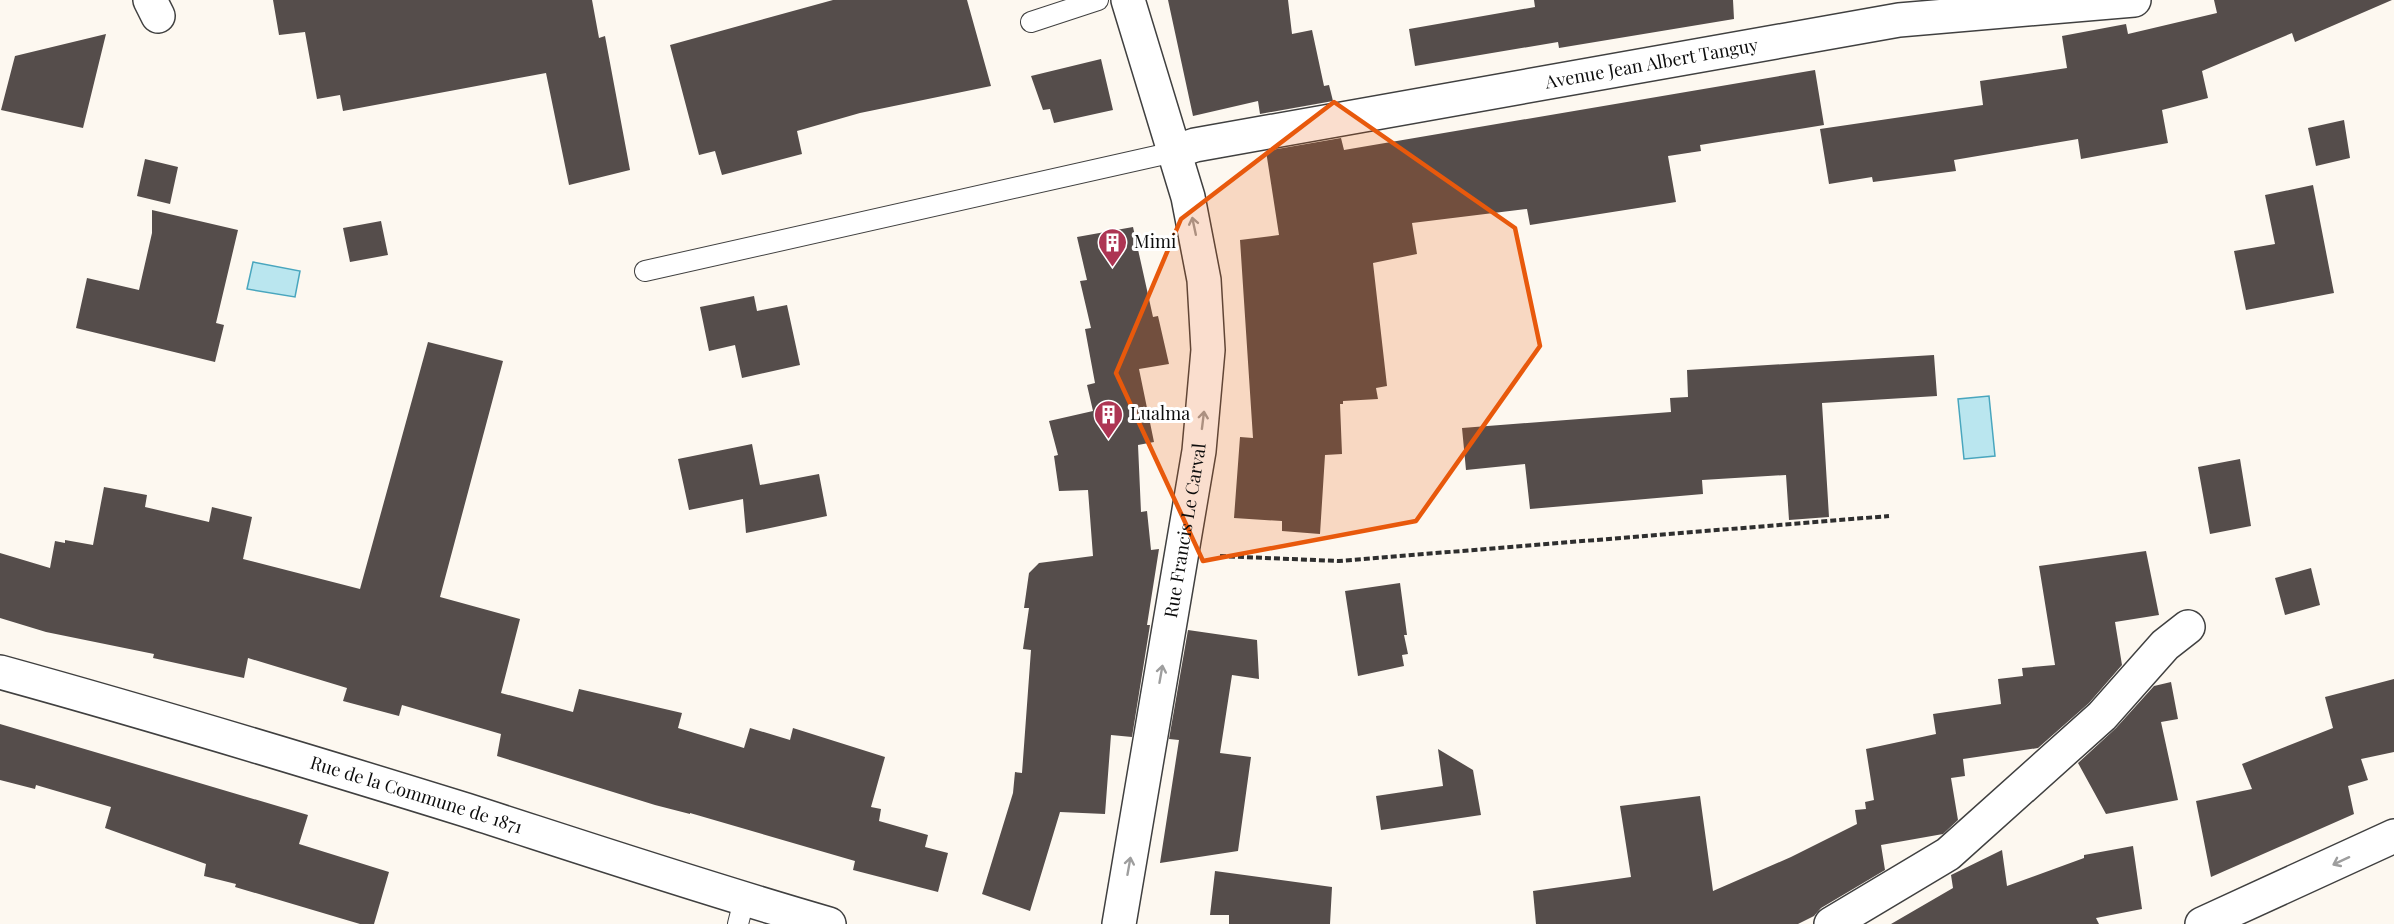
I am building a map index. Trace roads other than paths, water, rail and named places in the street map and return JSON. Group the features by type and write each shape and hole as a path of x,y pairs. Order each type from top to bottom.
{"street":[{"name":"Rue Francis Le Carval","path":"1119,924 1197,463 1205,406 1208,350 1204,280 1188,197 1128,0"},
{"name":"Avenue Jean Albert Tanguy","path":"1174,152 1195,146 1899,20 2134,0"},
{"path":"1831,924 1948,854 2102,716 2165,645 2188,627"},
{"name":"Rue de la Commune de 1871","path":"0,672 270,750 741,912 830,924"},
{"path":"2202,924 2394,836"}],"lane":[{"path":"1031,22 1098,0"},
{"path":"645,271 1174,152"}],"water":[{"path":"253,262 300,271 295,297 247,289"},
{"path":"1989,396 1995,456 1964,459 1958,399"}],"place":[{"name":"Mimi","path":"1113,268"},
{"name":"Lualma","path":"1109,440"}]}
